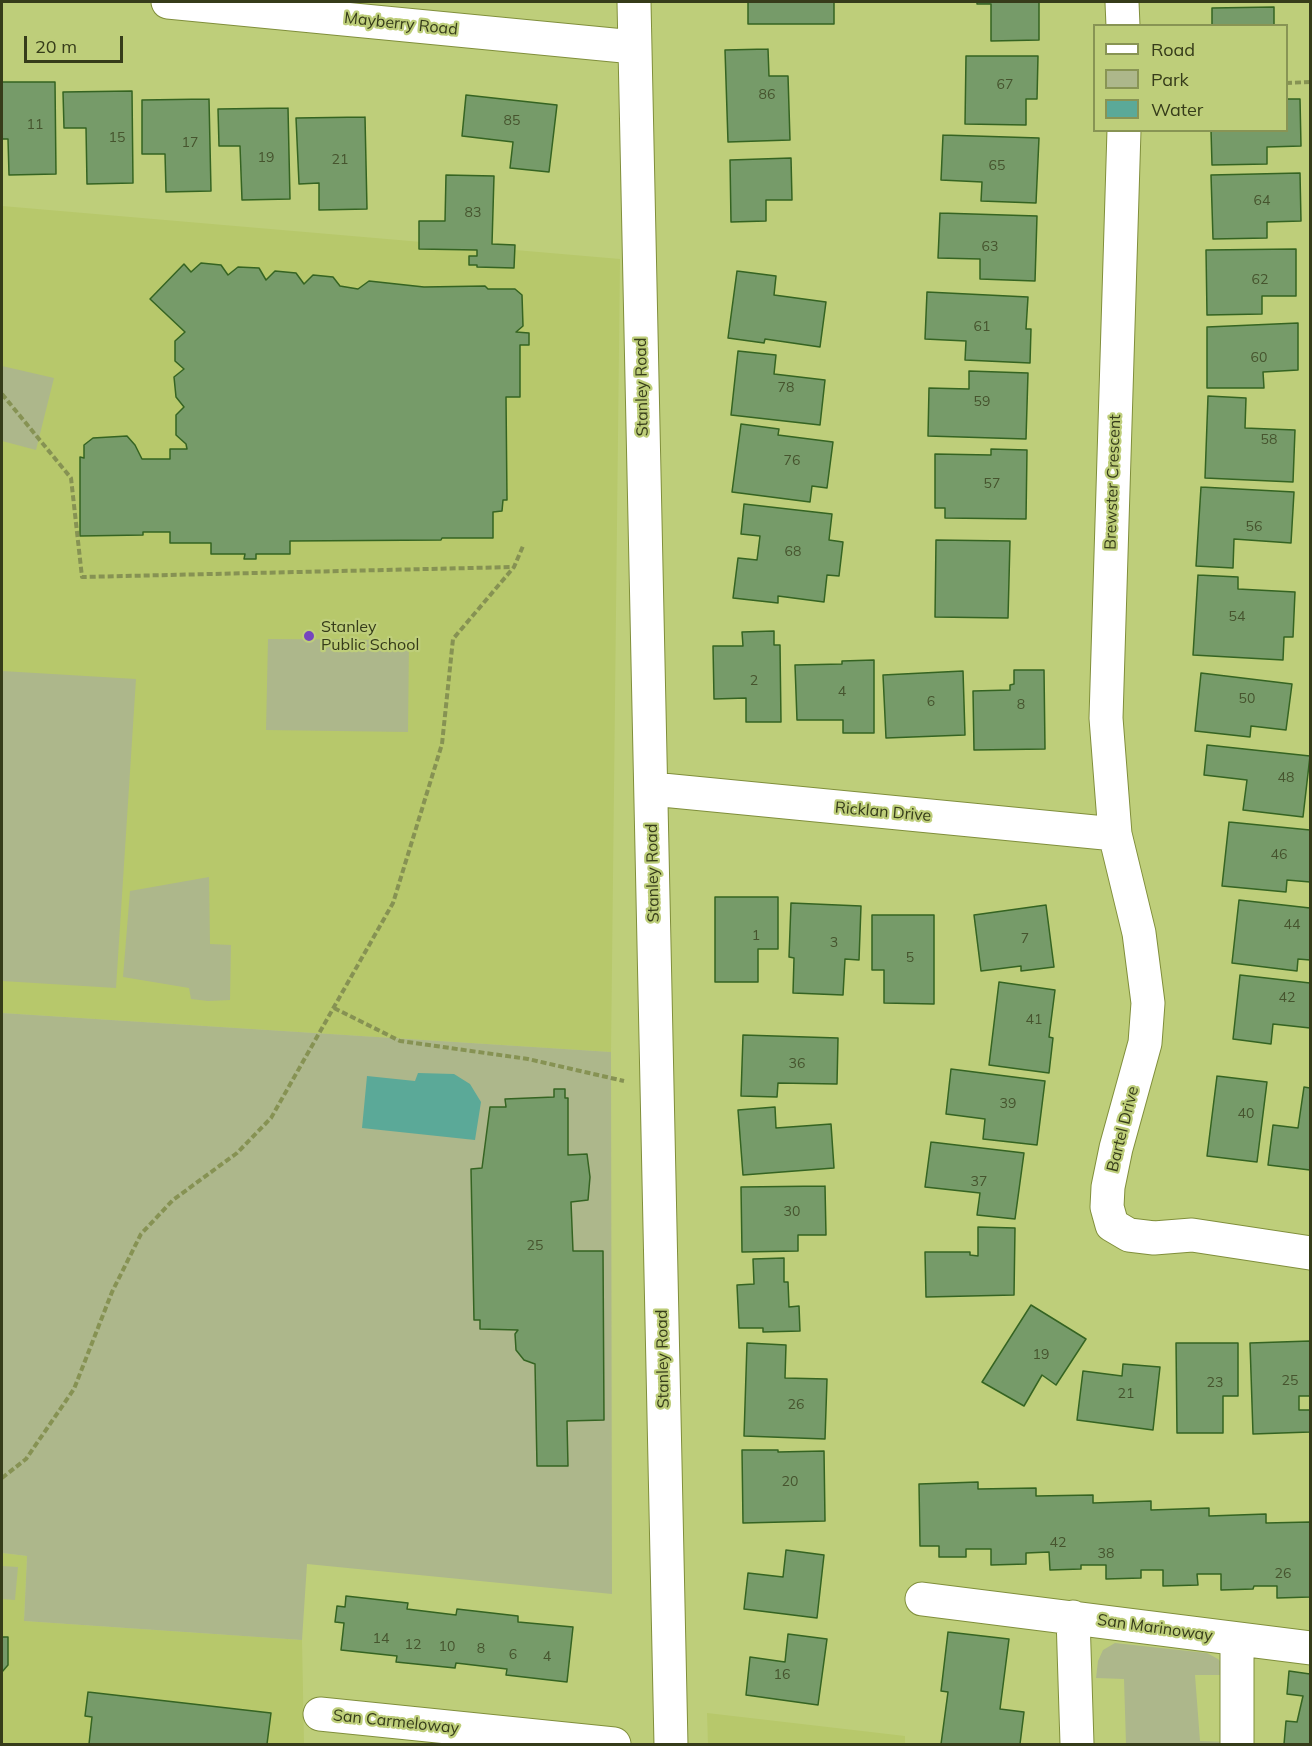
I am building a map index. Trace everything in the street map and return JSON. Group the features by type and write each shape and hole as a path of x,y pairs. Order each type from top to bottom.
{"street":[{"name":"Mayberry Road","path":"168,2 202,3 634,47"},
{"name":"Stanley Road","path":"634,2 671,1744"},
{"path":"1122,2 1122,24"},
{"name":"Brewster Crescent","path":"1114,834 1106,718 1124,132"},
{"name":"Ricklan Drive","path":"652,789 1114,834"},
{"name":"Bartel Drive","path":"1114,834 1139,933 1148,1003 1145,1043 1116,1148 1108,1187 1107,1208 1112,1225 1129,1235 1154,1238 1192,1235 1311,1253"},
{"name":"San Marinoway","path":"922,1599 1311,1648"},
{"name":"San Marinoway","path":"1073,1617 1077,1744"},
{"name":"San Marinoway","path":"1237,1639 1237,1744"},
{"name":"San Carmeloway","path":"320,1714 614,1744"}],"path":[{"path":"1288,82 1311,82"},
{"path":"2,394 71,478 82,577 514,567"},
{"path":"2,1478 26,1459 74,1389 112,1292 141,1234 173,1200 237,1153 271,1118 393,903 442,744 453,639 514,567 524,546"},
{"path":"334,1007 400,1041 528,1059 627,1082"}],"shaded area":[{"name":"Stanley Public School","path":"2,206 620,259 611,1052 2,1013"},
{"path":"2,1553 27,1556 24,1621 302,1640 304,1744 2,1744"},
{"path":"707,1713 905,1736 905,1744 708,1744"}],"green space":[{"path":"2,366 54,378 36,450 2,441"},
{"path":"268,639 409,640 408,732 266,730"},
{"path":"2,671 136,679 116,988 2,981"},
{"path":"209,877 210,944 231,945 230,1000 191,999 189,988 123,977 130,891"},
{"path":"2,1013 611,1052 612,1594 307,1564 302,1640 24,1621 27,1556 2,1553"},
{"path":"2,1566 18,1567 15,1600 2,1599"},
{"path":"1115,1643 1207,1653 1218,1659 1225,1666 1227,1675 1195,1675 1200,1741 1228,1742 1228,1744 1126,1744 1124,1679 1096,1678 1098,1661 1103,1650"}],"water":[{"path":"418,1073 454,1074 470,1084 481,1102 475,1140 362,1128 367,1076 415,1081"}],"building":[{"path":"748,2 834,2 834,24 748,24"},
{"path":"977,2 1039,2 1039,40 991,41 991,4 977,4"},
{"path":"1274,7 1274,24 1212,24 1212,8"},
{"path":"768,49 769,76 788,76 790,140 728,142 725,50"},
{"path":"966,56 1038,56 1037,99 1026,99 1026,125 965,124"},
{"path":"2,82 55,82 56,174 9,175 8,139 2,139"},
{"path":"132,91 133,183 87,184 86,128 64,128 63,92"},
{"path":"466,95 557,105 549,172 510,168 513,142 462,136"},
{"path":"209,99 211,191 166,192 165,154 142,154 142,100"},
{"path":"1288,99 1300,99 1301,146 1267,147 1267,164 1212,165 1211,132 1288,132"},
{"path":"288,108 290,199 242,200 240,146 219,146 218,109"},
{"path":"365,117 367,209 319,210 319,183 299,184 296,118"},
{"path":"943,135 1039,138 1036,203 981,201 982,182 941,180"},
{"path":"791,158 792,200 766,200 766,221 731,222 730,160"},
{"path":"1300,173 1301,221 1267,222 1267,238 1213,239 1211,175"},
{"path":"446,175 494,176 492,244 515,245 514,268 469,265 469,256 477,256 477,250 419,249 419,221 445,221"},
{"path":"940,213 1037,216 1035,281 980,279 980,259 938,258"},
{"path":"1296,249 1296,296 1262,296 1262,314 1207,315 1206,250"},
{"path":"201,263 221,265 228,275 238,267 259,268 266,280 275,271 296,273 304,284 313,275 333,277 340,286 358,289 369,281 424,287 485,286 488,289 515,289 522,295 523,326 516,332 529,333 529,345 520,345 520,397 506,397 507,500 503,500 502,511 493,512 493,538 290,541 290,554 256,554 256,559 244,559 245,554 211,554 211,543 170,543 170,532 80,536 80,457 84,458 84,445 93,438 127,436 142,459 170,459 170,449 187,449 186,444 176,435 176,415 184,407 176,397 174,377 184,369 175,361 175,341 185,332 150,299 184,264 191,272"},
{"path":"737,271 776,276 774,295 826,302 820,347 765,339 764,343 728,338"},
{"path":"927,292 1028,297 1026,329 1031,329 1030,363 965,360 966,341 925,339"},
{"path":"1298,323 1298,370 1263,372 1264,388 1207,388 1207,327"},
{"path":"738,351 776,355 774,374 825,380 820,425 731,415"},
{"path":"969,371 1028,373 1026,439 928,436 929,388 969,389"},
{"path":"1208,396 1246,398 1245,428 1295,430 1293,482 1205,478"},
{"path":"741,424 779,429 778,435 833,442 827,488 812,486 810,502 732,492"},
{"path":"991,449 1027,450 1026,519 945,518 945,508 935,508 935,454 991,455"},
{"path":"1201,487 1294,492 1291,543 1234,539 1233,568 1196,566"},
{"path":"744,504 832,514 829,540 843,542 839,576 827,575 824,602 778,596 778,603 733,598 738,558 757,560 760,536 741,534"},
{"path":"936,540 1010,541 1008,618 935,617"},
{"path":"1198,575 1238,577 1238,589 1295,592 1293,637 1284,637 1283,660 1193,655"},
{"path":"774,631 774,645 780,645 781,722 746,722 746,698 714,699 713,646 743,646 742,632"},
{"path":"874,660 874,733 843,733 843,720 797,720 795,665 842,664 842,661"},
{"path":"1014,670 1044,670 1045,749 974,750 973,691 1010,690 1010,685 1014,684"},
{"path":"963,671 965,735 886,738 883,675"},
{"path":"1201,673 1292,684 1286,730 1251,726 1250,737 1195,731"},
{"path":"1207,745 1310,756 1303,817 1243,810 1247,780 1204,775"},
{"path":"1229,822 1310,830 1310,882 1287,880 1286,892 1222,886"},
{"path":"715,897 778,897 778,949 758,949 758,982 715,982"},
{"path":"1239,900 1310,908 1310,960 1298,959 1297,971 1232,963"},
{"path":"791,903 861,906 859,960 845,959 843,995 793,993 794,958 789,957"},
{"path":"1046,905 1054,967 1021,971 1021,966 981,971 974,915"},
{"path":"872,915 934,915 934,1004 884,1003 884,970 872,970"},
{"path":"1240,975 1310,983 1310,1028 1273,1024 1271,1044 1233,1039"},
{"path":"999,982 1055,990 1049,1037 1053,1038 1049,1073 989,1065"},
{"path":"743,1035 838,1038 837,1084 778,1083 777,1097 741,1096"},
{"path":"951,1069 1045,1081 1037,1145 983,1139 985,1119 946,1114"},
{"path":"1217,1076 1267,1082 1257,1162 1207,1156"},
{"path":"1304,1087 1310,1088 1310,1170 1268,1165 1273,1125 1298,1128"},
{"path":"554,1089 565,1089 565,1098 568,1098 568,1155 587,1154 590,1177 588,1200 571,1202 573,1251 603,1251 604,1420 567,1421 568,1466 537,1466 535,1364 524,1360 516,1350 515,1334 518,1330 480,1329 480,1320 474,1320 471,1169 482,1168 490,1107 506,1107 505,1099 554,1097"},
{"path":"775,1107 776,1128 831,1124 834,1168 743,1175 738,1110"},
{"path":"931,1142 1024,1153 1015,1219 977,1215 980,1193 925,1187"},
{"path":"825,1186 826,1235 798,1235 798,1251 742,1252 741,1187"},
{"path":"978,1227 1015,1228 1014,1295 926,1297 925,1252 970,1252 970,1255 978,1256"},
{"path":"784,1258 784,1282 788,1282 789,1307 799,1306 800,1331 763,1332 763,1328 739,1328 737,1285 754,1284 753,1259"},
{"path":"1031,1305 1086,1339 1056,1385 1042,1375 1024,1406 982,1382"},
{"path":"1310,1341 1310,1396 1299,1396 1299,1410 1310,1410 1310,1432 1253,1434 1250,1343"},
{"path":"747,1343 786,1345 785,1378 827,1379 825,1439 744,1436"},
{"path":"1176,1343 1238,1343 1238,1396 1223,1396 1223,1433 1177,1433"},
{"path":"1123,1364 1160,1367 1153,1430 1077,1420 1083,1371 1122,1376"},
{"path":"742,1450 824,1451 825,1521 743,1523"},
{"path":"978,1482 978,1489 1036,1488 1036,1496 1093,1495 1093,1503 1151,1501 1151,1510 1209,1508 1209,1516 1266,1514 1266,1523 1310,1522 1310,1597 1277,1598 1277,1586 1221,1590 1221,1574 1197,1574 1198,1585 1163,1586 1163,1570 1141,1570 1141,1578 1106,1579 1106,1565 1081,1565 1081,1569 1050,1570 1049,1552 1026,1553 1026,1564 991,1565 991,1549 966,1549 966,1557 939,1557 939,1546 920,1546 919,1484"},
{"path":"786,1550 824,1555 817,1618 744,1609 748,1573 783,1577"},
{"path":"346,1596 408,1603 407,1609 456,1615 457,1609 518,1616 518,1622 573,1627 567,1682 506,1675 507,1669 456,1663 455,1668 396,1662 397,1656 341,1650 344,1623 335,1622 337,1606 345,1607"},
{"path":"948,1632 1009,1639 1000,1709 1024,1712 1020,1744 941,1744 948,1692 941,1691"},
{"path":"788,1634 827,1639 818,1705 746,1695 750,1657 785,1662"},
{"path":"2,1637 8,1637 8,1665 2,1672"},
{"path":"1289,1671 1310,1674 1310,1744 1284,1744 1286,1721 1297,1722 1303,1696 1287,1694"},
{"path":"88,1692 271,1713 267,1744 89,1744 92,1717 85,1716"}],"place":[{"name":"Stanley Public School","path":"309,636"}]}
